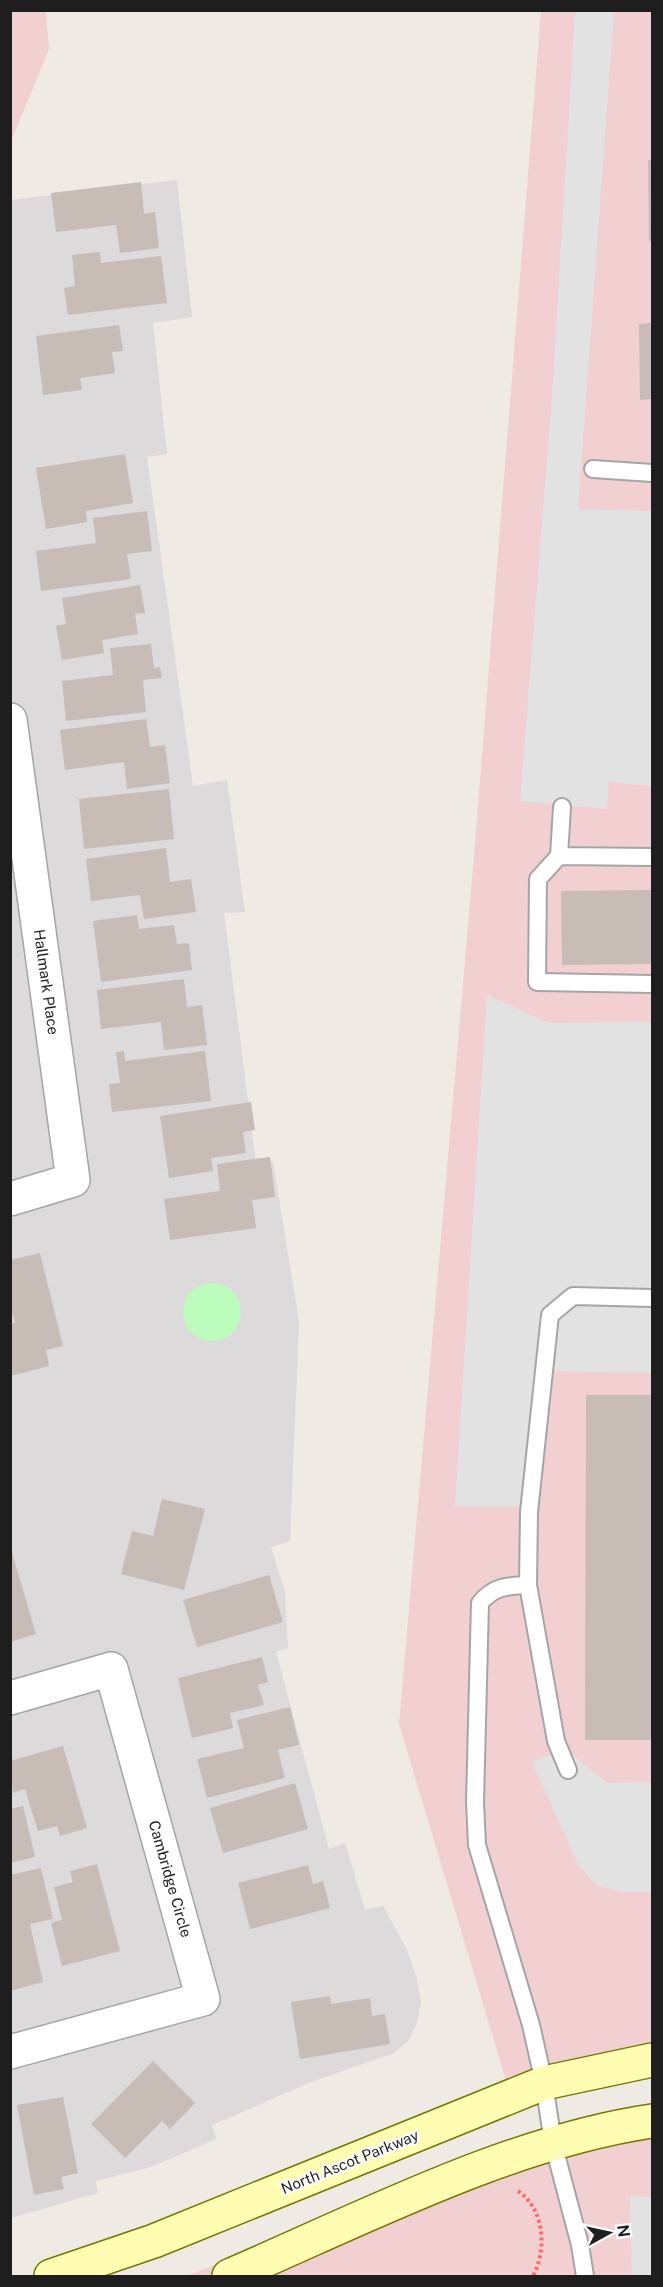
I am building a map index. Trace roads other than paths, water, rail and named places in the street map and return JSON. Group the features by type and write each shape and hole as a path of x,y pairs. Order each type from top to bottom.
{"main road":[{"name":"North Ascot Parkway","path":"51,2277 154,2241 544,2083 652,2060"},
{"path":"230,2277 452,2180 553,2143 652,2121"}],"street":[{"name":"Hallmark Place","path":"10,720 73,1180 10,1199"},
{"name":"Cambridge Circle","path":"10,1698 111,1669 203,1998 10,2052"}],"lane":[{"path":"593,469 652,473"},
{"path":"562,807 559,856 538,879 537,982 652,984"},
{"path":"559,856 652,857"},
{"path":"568,1770 556,1741 528,1585 529,1512 550,1315 573,1296 652,1298"},
{"path":"528,1585 503,1586 490,1591 480,1604 475,1802 477,1845 531,2025 544,2083 553,2143 580,2245 585,2277"}]}
